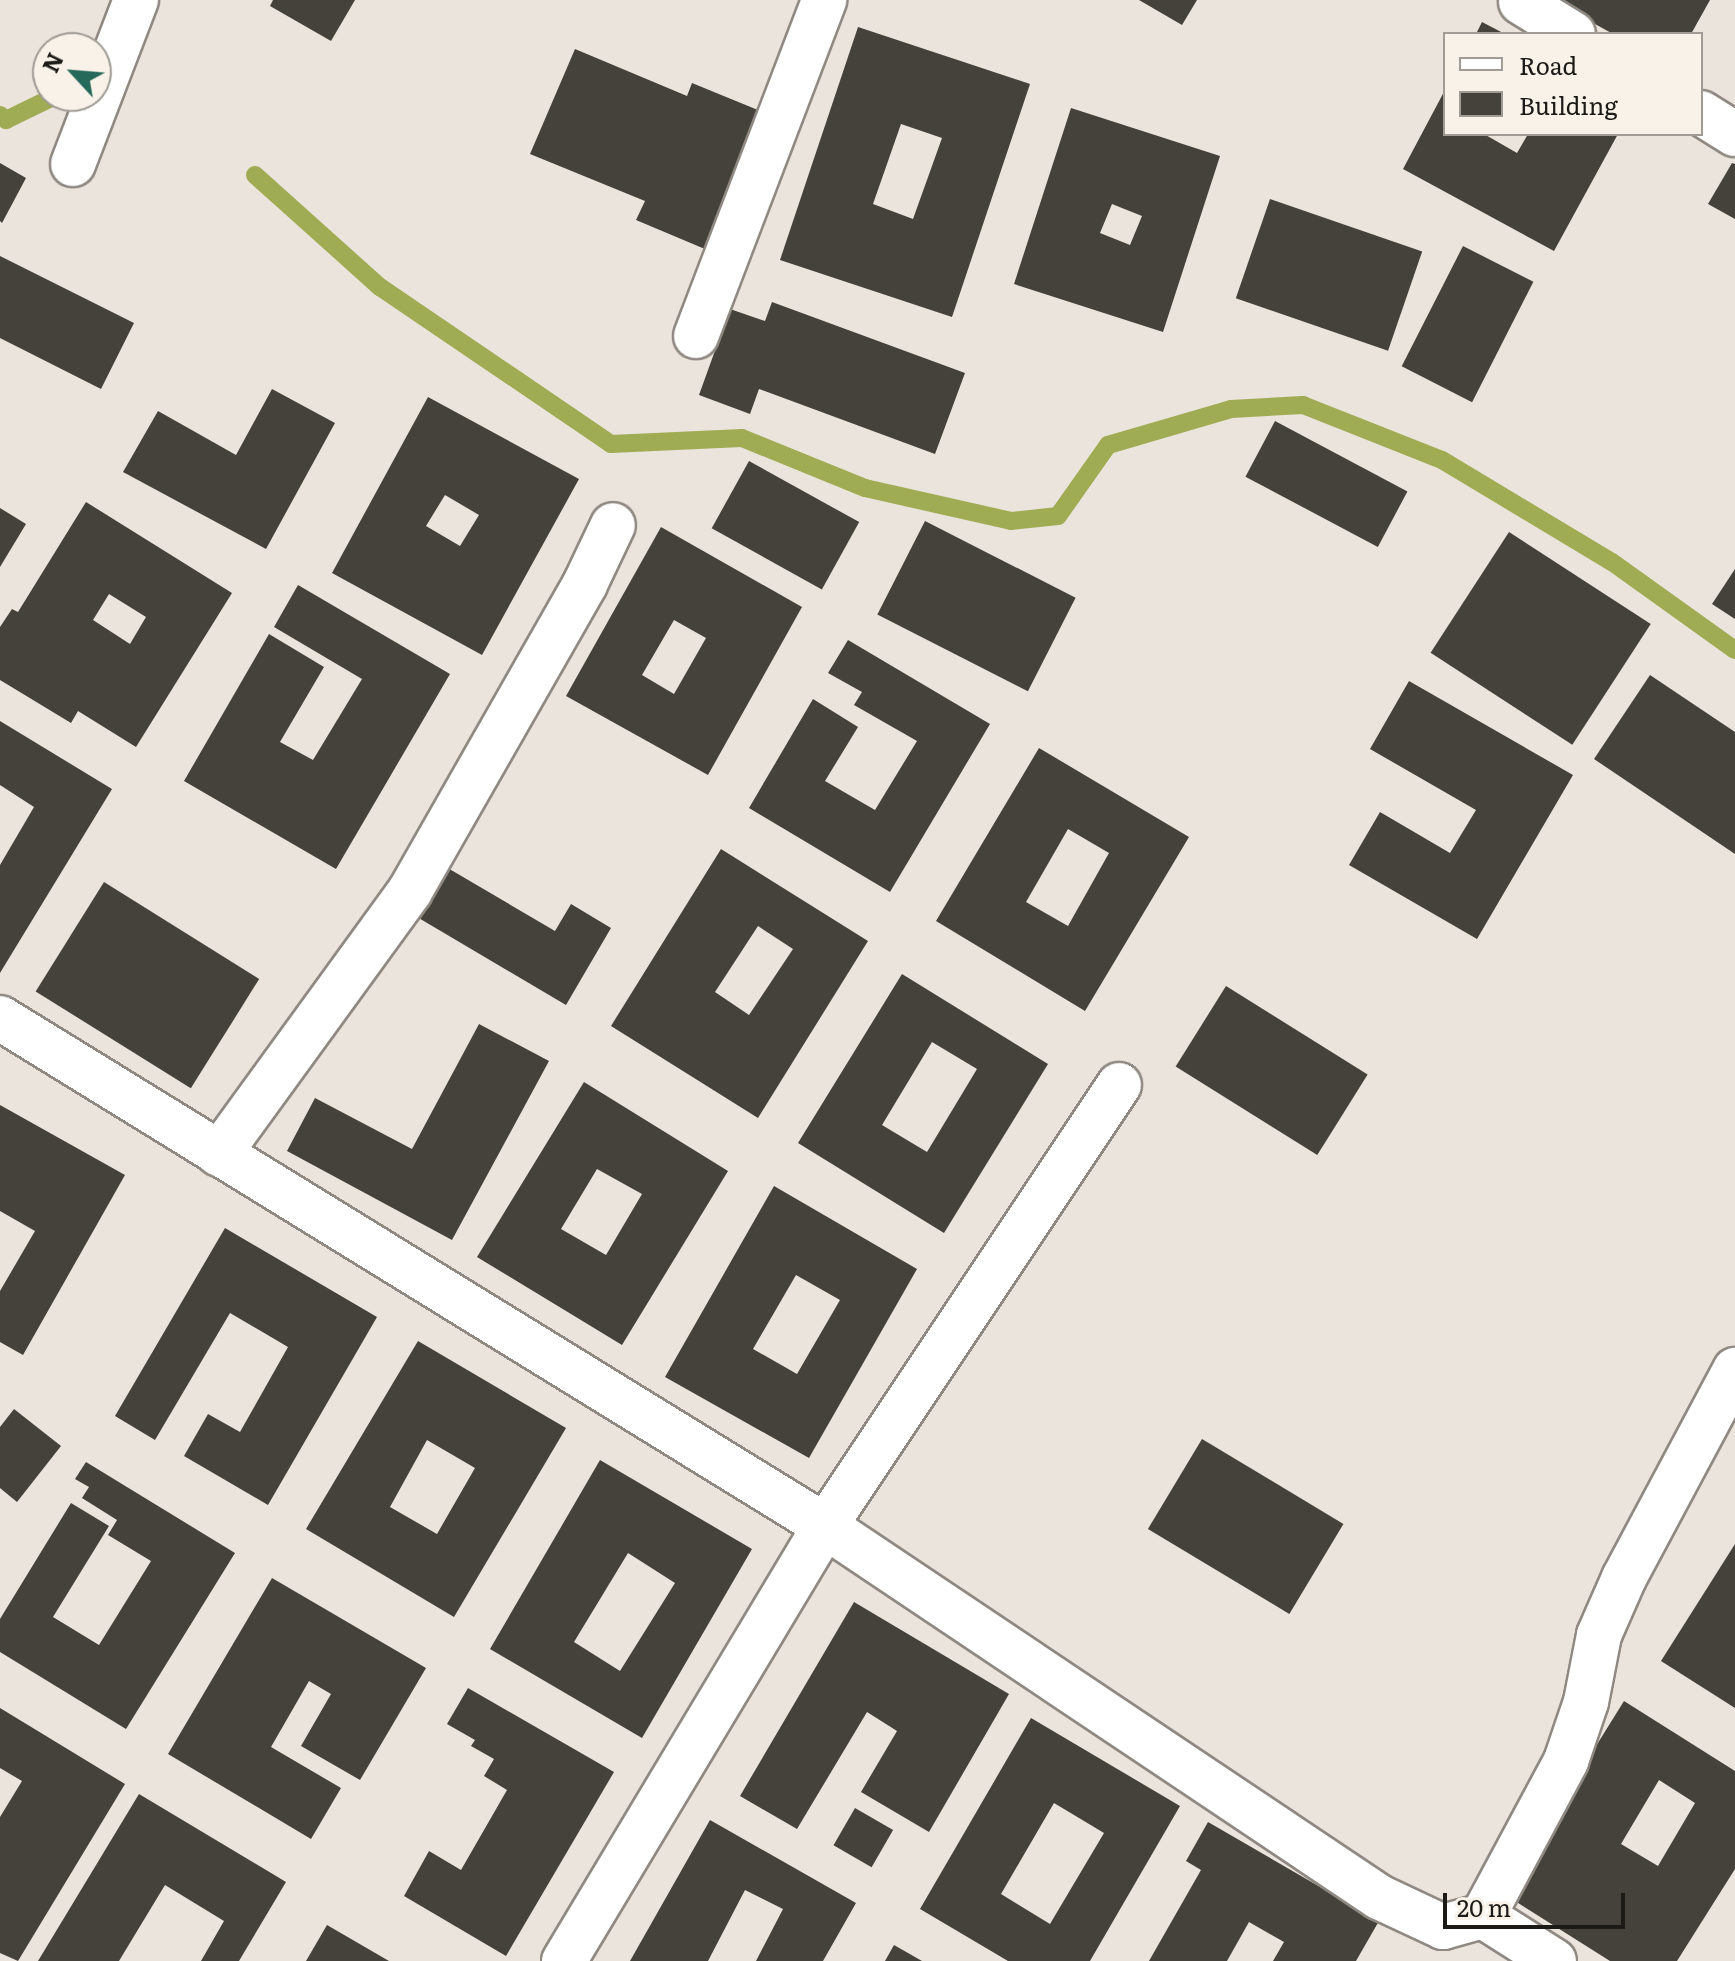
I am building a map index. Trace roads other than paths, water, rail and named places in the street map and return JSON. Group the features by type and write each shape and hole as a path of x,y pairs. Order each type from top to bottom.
{"street":[{"path":"73,164 136,0"},
{"path":"696,336 824,0"},
{"path":"1521,2 1570,32"},
{"path":"1703,114 1735,134"},
{"path":"219,1154 410,891 585,584 613,525"},
{"path":"0,1018 825,1526 1379,1897 1443,1927 1483,1916 1566,1761 1586,1702 1599,1635 1722,1426 1735,1370"},
{"path":"564,1961 825,1526 1119,1085"},
{"path":"1483,1916 1554,1961"}],"waterway":[{"path":"0,115 6,120 32,107"},
{"path":"255,175 380,287 611,444 742,438 865,488 1011,521 1058,516 1108,445 1231,409 1303,405 1442,460 1612,562 1735,650"}]}
